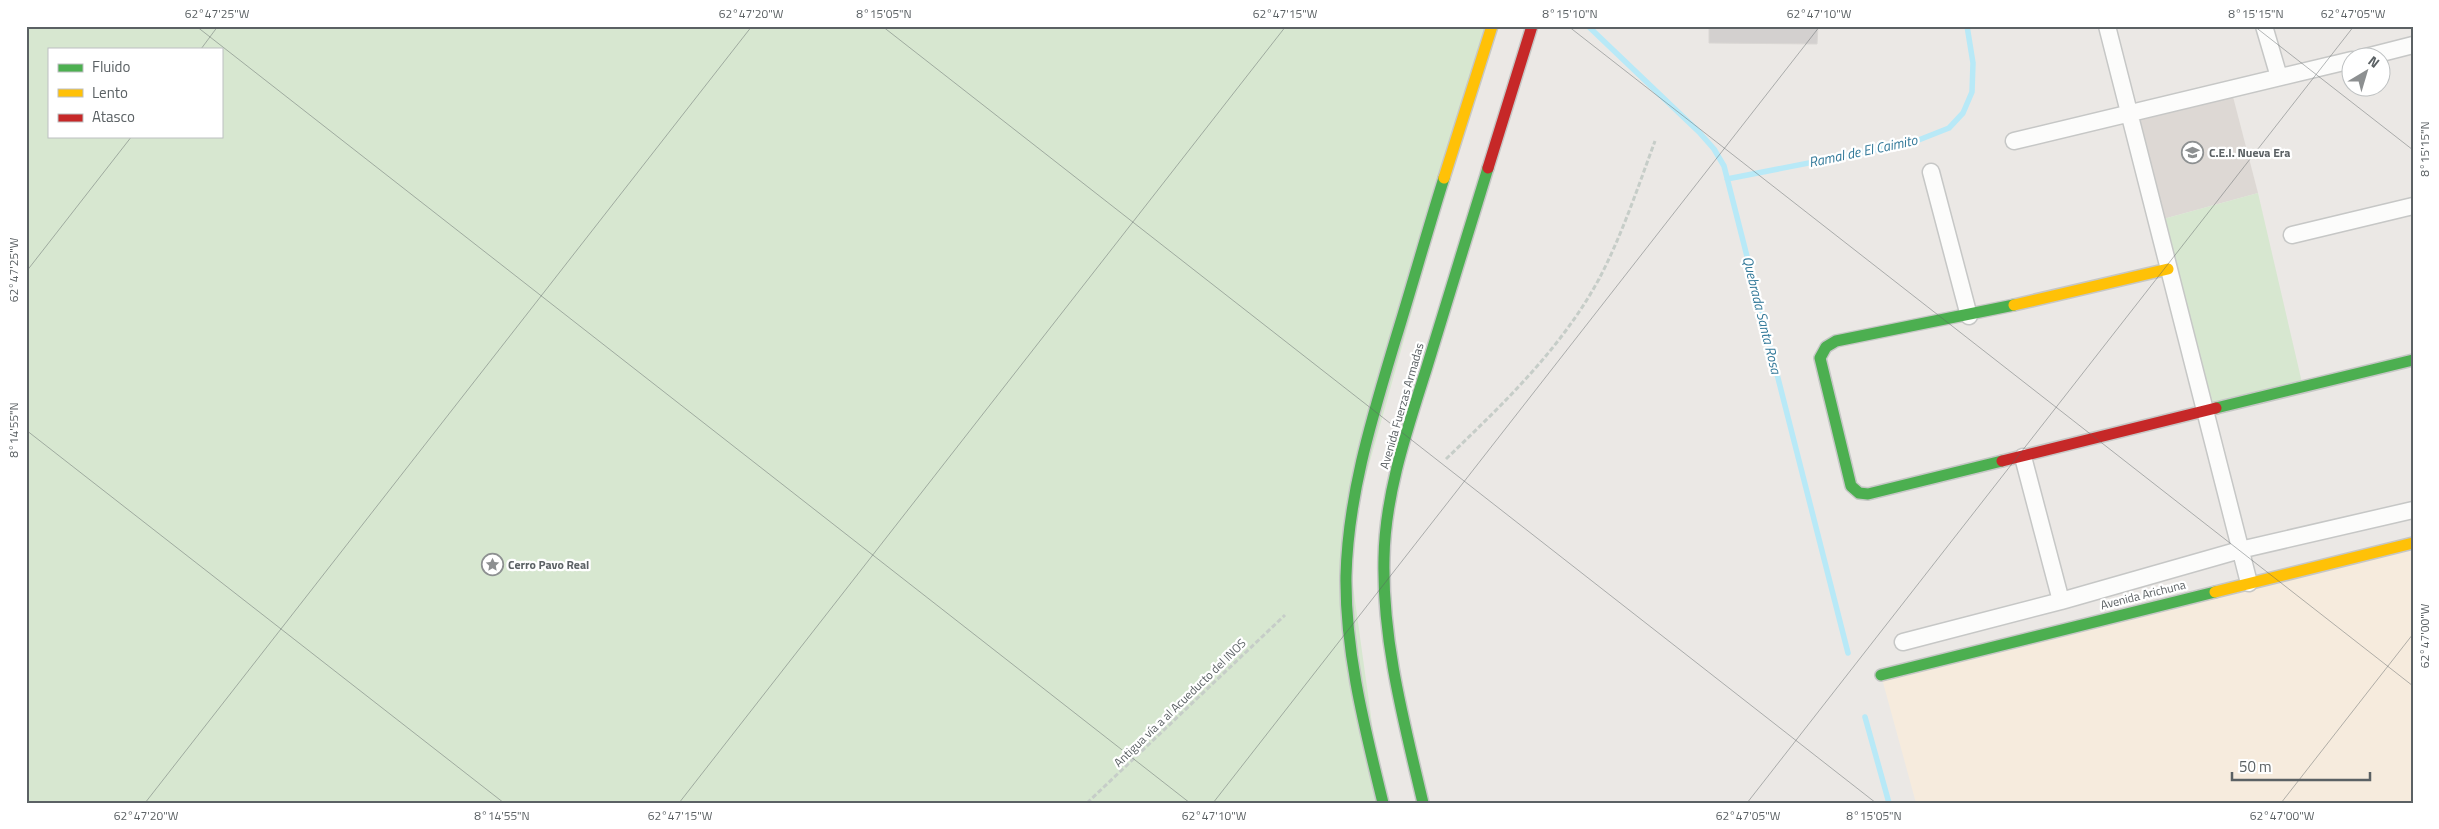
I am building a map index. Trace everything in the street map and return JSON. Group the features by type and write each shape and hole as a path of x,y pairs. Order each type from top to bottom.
{"street":[{"name":"Avenida Fuerzas Armadas","path":"1383,803 1359,698 1349,638 1346,577 1351,507 1357,476 1378,399 1492,26"},
{"name":"Avenida Fuerzas Armadas","path":"1422,803 1392,658 1384,589 1387,525 1399,462 1410,422 1532,26"},
{"path":"2107,26 2249,583"},
{"path":"2264,26 2279,77"},
{"path":"2392,51 2413,46"},
{"path":"2014,141 2342,62"},
{"path":"1932,172 1969,316"},
{"path":"2292,235 2413,206"},
{"path":"2168,269 1969,316 1836,341 1826,347 1820,358 1851,486 1859,493 1868,494 2413,360"},
{"path":"2023,457 2061,601"},
{"path":"1903,642 2061,601 2240,550 2413,510"},
{"name":"Avenida Arichuna","path":"1881,675 2413,543"}],"path":[{"path":"1446,459 1532,374 1585,300 1598,279 1623,226 1655,141"},
{"name":"Antigua vía a al Acueducto del INOS","path":"1087,803 1285,616"}],"shaded area":[{"name":"C.E.I. Nueva Era","path":"2231,89 2258,193 2156,221 2129,113"},
{"path":"2413,543 2413,803 1916,803 1881,675"}],"green space":[{"path":"26,26 1492,26 1347,543 1383,803 26,803"},
{"path":"2258,193 2303,387 2204,411 2156,221"}],"building":[{"path":"1709,26 1818,26 1817,44 1709,43"}],"waterway":[{"name":"Quebrada Santa Rosa","path":"1588,26 1699,132 1714,149 1724,166 1848,653"},
{"name":"Ramal de El Caimito","path":"1727,179 1911,143 1949,128 1963,113 1972,92 1973,63 1967,26"},
{"name":"Quebrada Santa Rosa","path":"1865,717 1889,803"}],"traffic: fast":[{"path":"1423,803 1390,651 1384,589 1385,534 1398,462 1488,168"},
{"path":"1383,803 1357,691 1349,634 1346,576 1348,546 1356,486 1370,428 1444,178"},
{"path":"2002,461 1868,494 1859,493 1851,486 1820,358 1826,347 1836,341 2014,305"},
{"path":"2216,408 2413,360"},
{"path":"1881,675 2215,592"}],"traffic: slow":[{"path":"1444,178 1492,26"},
{"path":"2014,305 2168,269"},
{"path":"2215,592 2413,543"}],"traffic: jam":[{"path":"1488,168 1532,26"},
{"path":"2002,461 2216,408"}],"place":[{"name":"C.E.I. Nueva Era","path":"2193,153"},
{"name":"Cerro Pavo Real","path":"492,565"}]}
